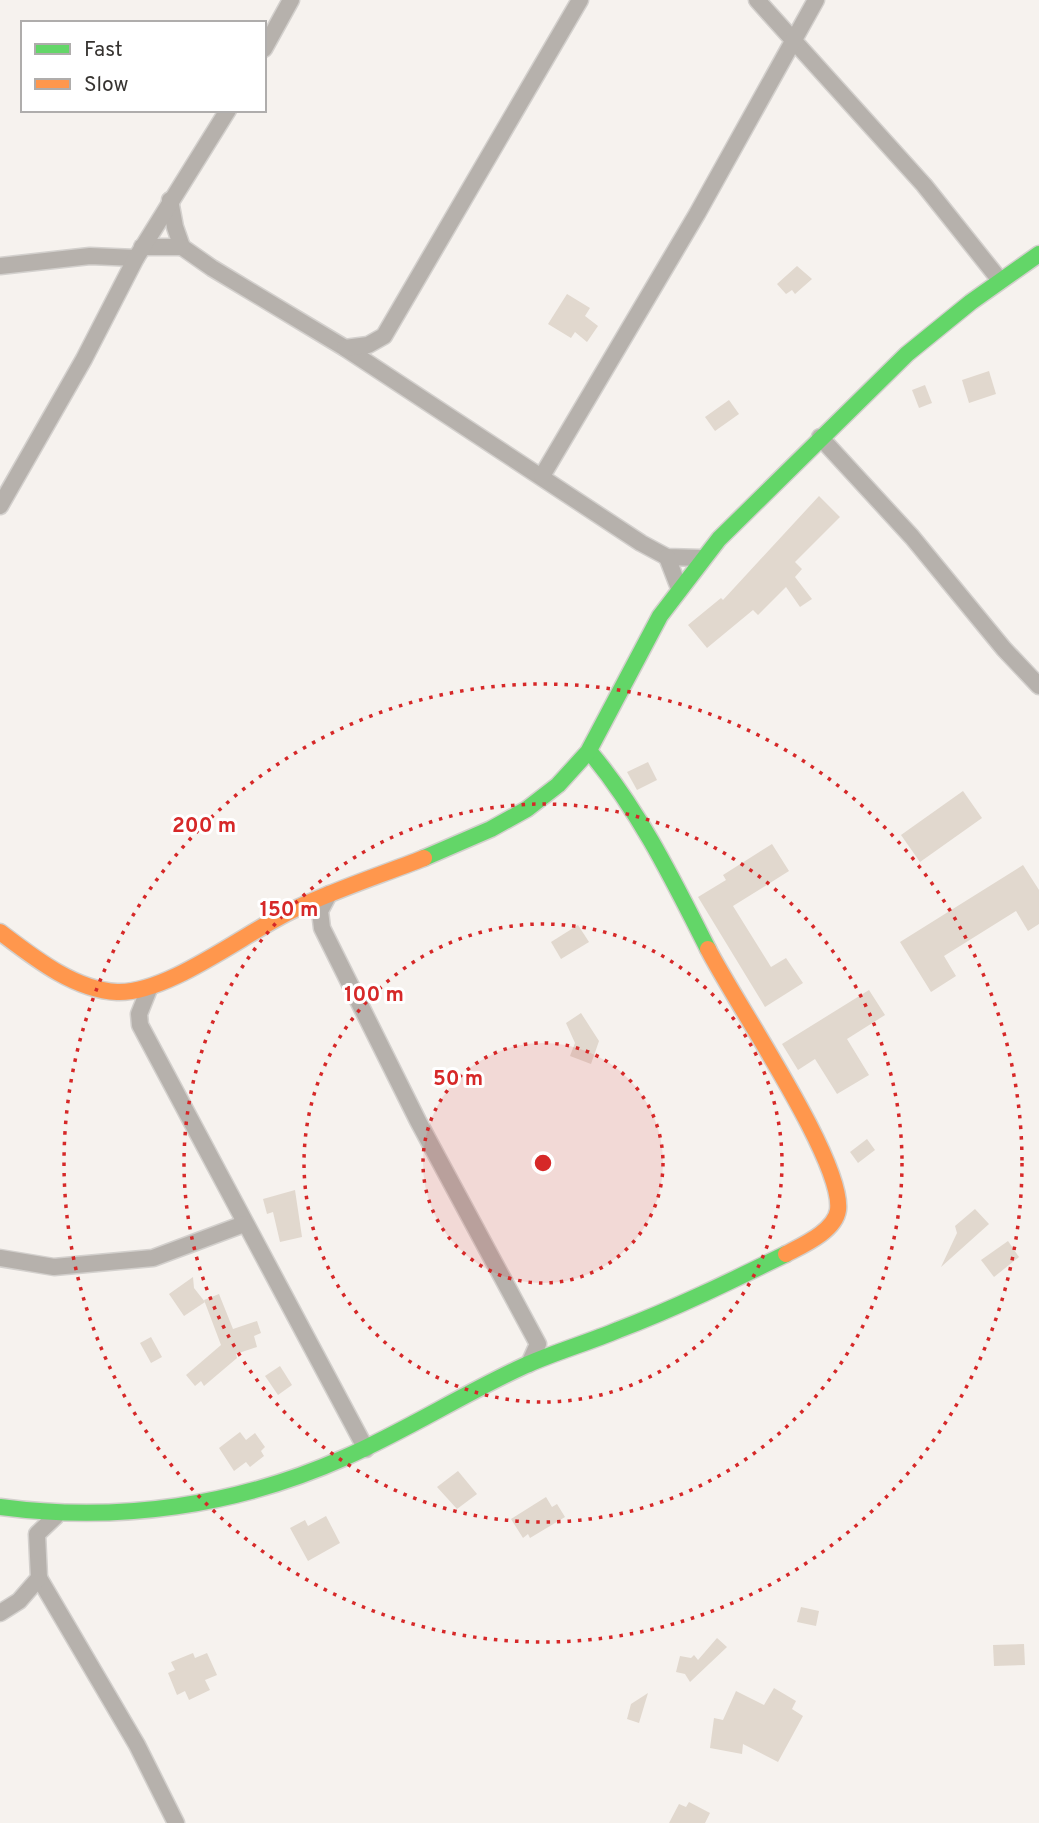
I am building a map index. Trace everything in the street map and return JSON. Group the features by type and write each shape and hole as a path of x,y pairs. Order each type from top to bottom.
{"street":[{"path":"266,45 291,0"},
{"path":"345,348 368,345 384,336 580,0"},
{"path":"757,0 924,185 999,279"},
{"path":"542,477 697,214 816,0"},
{"path":"0,506 84,359 139,252 227,112"},
{"path":"170,200 182,247 212,268 345,348 667,557 700,558"},
{"path":"0,266 182,247"},
{"path":"0,932 85,986 120,993 149,989 277,917 454,845 526,810 559,784 590,752 649,635 700,558 853,401 918,342 999,279 1039,254"},
{"path":"820,437 912,537 1004,649 1039,687"},
{"path":"667,557 678,588"},
{"path":"0,1507 56,1516 131,1513 193,1504 313,1471 366,1450 447,1403 529,1364 719,1288 803,1244 827,1228 837,1216 839,1201 836,1185 815,1136 734,999 675,884 616,780 590,752"},
{"path":"329,894 320,911 321,928 418,1121 538,1344 529,1364"},
{"path":"149,989 139,1014 140,1026 366,1450"},
{"path":"0,1258 54,1267 153,1258 244,1224"},
{"path":"56,1516 37,1534 39,1578 137,1745 176,1823"},
{"path":"0,1613 19,1601 39,1578"}],"building":[{"path":"797,266 812,279 795,294 792,290 786,294 777,284"},
{"path":"567,294 590,308 585,316 598,326 587,342 575,332 571,338 548,324"},
{"path":"989,371 996,394 969,403 962,380"},
{"path":"925,385 932,403 919,408 912,390"},
{"path":"729,400 739,414 715,431 705,417"},
{"path":"819,496 840,517 795,562 802,569 795,577 812,599 800,607 786,587 758,615 753,610 707,648 688,625 721,598 723,600"},
{"path":"648,762 657,780 637,790 627,772"},
{"path":"963,791 982,818 920,862 901,835"},
{"path":"772,844 789,871 733,906 771,967 786,958 803,983 765,1007 698,897 726,880 723,875"},
{"path":"1023,865 1039,890 1039,924 1028,931 1016,911 944,956 956,976 931,992 900,942"},
{"path":"578,925 589,942 561,959 551,942"},
{"path":"869,990 885,1015 847,1039 869,1075 837,1094 815,1059 798,1070 782,1044"},
{"path":"581,1013 599,1041 591,1064 570,1056 575,1043 566,1023"},
{"path":"867,1139 875,1150 858,1163 850,1152"},
{"path":"295,1190 302,1237 280,1242 273,1212 267,1214 263,1199"},
{"path":"975,1209 989,1224 941,1267 957,1233 955,1226"},
{"path":"1008,1241 1019,1257 994,1277 981,1260"},
{"path":"193,1277 194,1288 205,1302 184,1316 169,1294"},
{"path":"219,1294 233,1329 257,1321 261,1333 254,1336 257,1347 236,1354 237,1358 204,1386 201,1381 195,1386 186,1375 221,1345 204,1300"},
{"path":"151,1337 162,1357 151,1363 140,1343"},
{"path":"280,1366 292,1385 278,1395 265,1376"},
{"path":"240,1432 246,1440 255,1433 265,1447 261,1451 264,1456 250,1467 246,1462 234,1471 219,1448"},
{"path":"458,1471 477,1494 457,1509 437,1487"},
{"path":"546,1497 552,1507 557,1504 565,1517 530,1538 528,1534 523,1538 511,1519"},
{"path":"326,1516 340,1543 308,1561 290,1528 305,1520 308,1526"},
{"path":"801,1607 819,1611 816,1626 797,1622"},
{"path":"717,1638 727,1647 690,1682 685,1674 676,1672 680,1656 691,1658 694,1655 698,1660"},
{"path":"1024,1644 1025,1665 994,1666 993,1645"},
{"path":"193,1653 195,1658 207,1653 217,1675 205,1680 210,1690 189,1700 185,1691 177,1695 168,1673 175,1670 171,1662"},
{"path":"774,1688 796,1701 792,1709 803,1716 778,1762 743,1744 742,1754 710,1748 714,1718 723,1720 736,1691 764,1705"},
{"path":"648,1693 639,1723 627,1719 631,1704"},
{"path":"689,1802 710,1813 705,1823 669,1823 679,1804 686,1807"}],"traffic: fast":[{"path":"424,858 491,829 527,809 558,785 588,752 660,616 719,539 907,354 971,302 1039,254"},
{"path":"590,752 625,798 640,823 708,949"},
{"path":"0,1507 89,1513 133,1511 220,1499 263,1488 346,1457 524,1366 661,1313 786,1254"}],"traffic: slow":[{"path":"0,932 26,952 70,979 101,990 138,990 160,983 208,960 295,909 424,858"},
{"path":"708,949 806,1120 824,1156 835,1187 838,1210 836,1218 825,1231 786,1254"}]}
